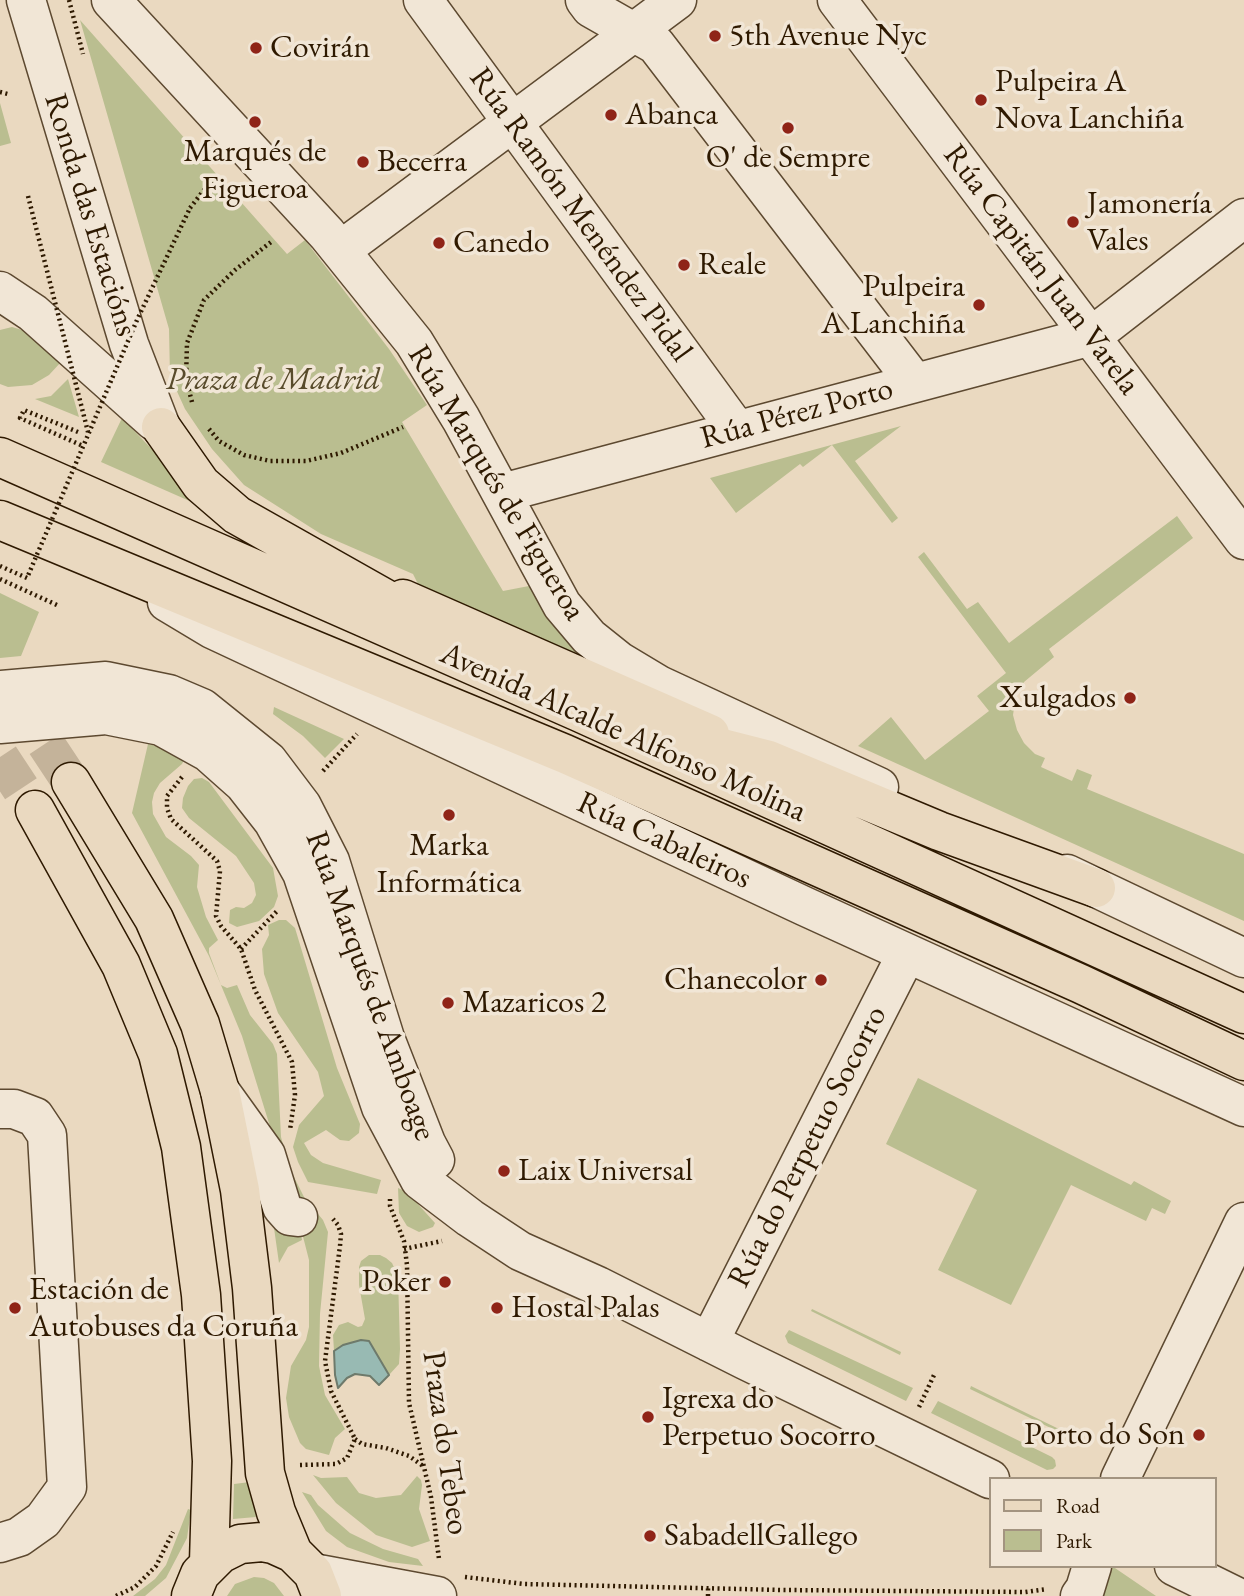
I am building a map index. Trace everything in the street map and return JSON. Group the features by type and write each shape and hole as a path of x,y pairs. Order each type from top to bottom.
{"main road":[{"path":"178,420 201,484 237,515 340,571 579,712 769,760"},
{"name":"Avenida Alcalde Alfonso Molina","path":"0,457 579,712 1244,1014"},
{"name":"Avenida Alcalde Alfonso Molina","path":"0,520 565,754 1057,974 1244,1061"},
{"path":"340,571 769,760 939,831 1096,888"},
{"path":"71,782 154,919 200,1024 220,1091 240,1190 251,1275 265,1473 276,1512 309,1574"},
{"path":"35,810 121,965 158,1054 181,1147 202,1309 212,1461 209,1562"},
{"path":"191,1596 200,1574 209,1562 229,1548 250,1542 273,1544 309,1574"}],"street":[{"name":"Ronda das Estacións","path":"26,0 129,344 178,420"},
{"name":"Rúa Marqués de Figueroa","path":"111,0 341,250 414,342 461,419 562,605 589,637 619,661 659,685 1244,958"},
{"name":"Rúa Ramón Menéndez Pidal","path":"423,0 737,430"},
{"path":"584,0 591,8 656,45 915,383"},
{"path":"341,250 677,0"},
{"name":"Rúa Capitán Juan Varela","path":"837,0 1244,540"},
{"path":"1092,336 1244,218"},
{"path":"0,291 178,420"},
{"name":"Rúa Pérez Porto","path":"502,493 1092,336"},
{"name":"Rúa Cabaleiros","path":"92,559 212,629 1244,1107"},
{"name":"Rúa Marqués de Amboage","path":"0,690 106,681 169,694 202,708 268,761 302,806 330,861 385,1038 456,1226"},
{"path":"0,724 106,715 161,726 196,763"},
{"name":"Rúa Marqués de Amboage","path":"196,763 244,785 279,831 302,873 381,1107 420,1180 456,1226 598,1286 988,1478"},
{"name":"Rúa do Perpetuo Socorro","path":"709,1342 907,953"},
{"path":"220,1091 266,1156 282,1208 290,1216 312,1215"},
{"path":"0,1109 14,1109 35,1117 47,1135 67,1487 43,1520 19,1537 0,1543"},
{"path":"1121,1477 1244,1222"},
{"path":"1080,1596 1091,1568"},
{"path":"1146,1568 1185,1596"},
{"path":"1178,1568 1235,1596"},
{"path":"309,1574 447,1577"}],"path":[{"path":"69,0 83,54"},
{"path":"0,93 8,94"},
{"path":"0,566 27,578 137,320 190,208 204,190 217,182"},
{"path":"28,196 89,432"},
{"path":"178,420 186,379 187,343 204,300 235,270 271,242"},
{"path":"78,432 24,410 20,418 83,446"},
{"path":"201,420 219,441 244,455 270,461 306,461 341,453 403,427"},
{"path":"0,579 57,605"},
{"path":"323,771 358,733"},
{"path":"196,763 167,796 167,808 171,819 217,861 220,870 216,916 221,926 241,948 255,990 292,1062 295,1095 290,1130"},
{"path":"241,948 281,906"},
{"name":"Praza do Tebeo","path":"390,1194 390,1206 404,1241 409,1403 447,1577"},
{"path":"312,1215 338,1225 341,1234 325,1361 331,1391 355,1439 362,1444 386,1448 409,1457 425,1469"},
{"path":"404,1249 443,1240 456,1226"},
{"path":"918,1408 935,1373"},
{"path":"296,1465 336,1464 347,1458 355,1439"},
{"path":"116,1596 135,1587 156,1566 169,1545 176,1524"},
{"path":"447,1577 524,1584 1041,1593"},
{"path":"708,1588 708,1596"}],"green space":[{"name":"Praza de Madrid","path":"80,20 287,254 305,240 389,349 427,405 402,422 503,591 529,586 570,636 623,680 424,596 413,574 321,534 244,485 212,449 185,409 170,376 169,329"},
{"path":"0,103 11,143 0,146"},
{"path":"12,327 36,334 61,362 49,375 32,385 8,387 0,384 0,330"},
{"path":"68,379 79,417 35,399 51,396"},
{"path":"122,418 210,510 101,462"},
{"path":"901,426 855,461 898,518 892,523 832,445 803,467 800,464 736,513 710,478"},
{"path":"1177,516 1193,538 1049,649 1054,657 1024,682 1016,695 1013,715 1024,743 1035,754 1045,758 1041,767 1072,781 1077,769 1092,775 1087,789 1244,854 1244,921 858,746 891,717 925,760 989,711 977,696 1006,673 918,557 924,552 967,609 978,602 1009,643"},
{"path":"0,593 39,612 21,656 0,658"},
{"path":"274,707 344,739 325,758 303,736 273,714"},
{"path":"148,744 181,751 185,758 182,764 160,783 154,793 153,814 166,837 199,865 197,887 206,917 218,940 209,948 209,953 221,985 227,988 237,985 250,1015 273,1044 277,1054 281,1137 289,1167 304,1197 323,1220 328,1232 320,1314 319,1366 325,1395 345,1429 335,1438 329,1455 306,1449 300,1443 289,1417 286,1398 291,1366 306,1340 309,1327 309,1260 298,1217 242,1036 209,956 132,813"},
{"path":"202,778 209,782 273,868 278,896 274,907 259,921 237,927 229,923 230,910 236,907 244,908 252,903 256,895 254,883 236,856 189,818 182,808 188,786 194,779"},
{"path":"286,920 295,928 337,1068 360,1124 359,1133 349,1141 340,1140 326,1130 304,1143 311,1155 323,1163 381,1180 377,1194 308,1182 298,1162 293,1147 299,1125 324,1096 318,1072 278,1013 264,974 262,949 269,935 268,925"},
{"path":"918,1078 1131,1185 1134,1181 1171,1201 1165,1214 1152,1208 1146,1221 1071,1185 1011,1305 938,1270 977,1190 886,1144"},
{"path":"398,1188 407,1192 435,1223 433,1227 419,1232 407,1226 399,1213"},
{"path":"272,1214 300,1229 302,1240 288,1247 279,1263"},
{"path":"369,1255 386,1258 392,1263 398,1276 399,1364 389,1375 369,1341 343,1345 334,1351 333,1335 339,1325 348,1322 358,1327 362,1326 365,1319 359,1267 361,1261"},
{"path":"812,1309 901,1352 900,1355 811,1311"},
{"path":"789,1330 913,1388 906,1401 788,1343 785,1336"},
{"path":"971,1386 1061,1430 1059,1432 970,1389"},
{"path":"938,1401 1052,1457 1056,1466 1047,1470 931,1413"},
{"path":"313,1475 321,1478 347,1477 359,1493 376,1498 401,1495 417,1476 422,1485 419,1509 430,1541 412,1547 376,1535 336,1503"},
{"path":"250,1482 256,1517 233,1519 234,1484"},
{"path":"302,1492 311,1495 318,1505 350,1533 383,1549 418,1559 423,1566 389,1562 347,1547 326,1531"},
{"path":"188,1509 191,1510 187,1538 166,1578 145,1596 133,1596 155,1579 166,1565"},
{"path":"1108,1568 1115,1568 1156,1596 1100,1596"},
{"path":"254,1577 274,1583 284,1596 227,1596 235,1584"}],"water":[{"path":"361,1340 369,1341 389,1375 379,1385 370,1376 355,1374 338,1388 334,1351 343,1345"}],"tunnel":[{"path":"14,696 71,782"},
{"path":"0,757 35,810"}],"place":[{"name":"5th Avenue Nyc","path":"715,36"},
{"name":"Covirán","path":"256,48"},
{"name":"Pulpeira A Nova Lanchiña","path":"981,100"},
{"name":"Abanca","path":"611,115"},
{"name":"Marqués de Figueroa","path":"255,122"},
{"name":"O' de Sempre","path":"788,128"},
{"name":"Becerra","path":"363,162"},
{"name":"Jamonería Vales","path":"1073,222"},
{"name":"Canedo","path":"439,243"},
{"name":"Reale","path":"684,265"},
{"name":"Pulpeira A Lanchiña","path":"979,305"},
{"name":"Xulgados","path":"1130,698"},
{"name":"Marka Informática","path":"449,815"},
{"name":"Chanecolor","path":"821,980"},
{"name":"Mazaricos 2","path":"448,1003"},
{"name":"Laix Universal","path":"504,1171"},
{"name":"Poker","path":"445,1282"},
{"name":"Estación de Autobuses da Coruña","path":"15,1308"},
{"name":"Hostal Palas","path":"497,1308"},
{"name":"Igrexa do Perpetuo Socorro","path":"648,1417"},
{"name":"Porto do Son","path":"1199,1435"},
{"name":"SabadellGallego","path":"650,1536"}]}
